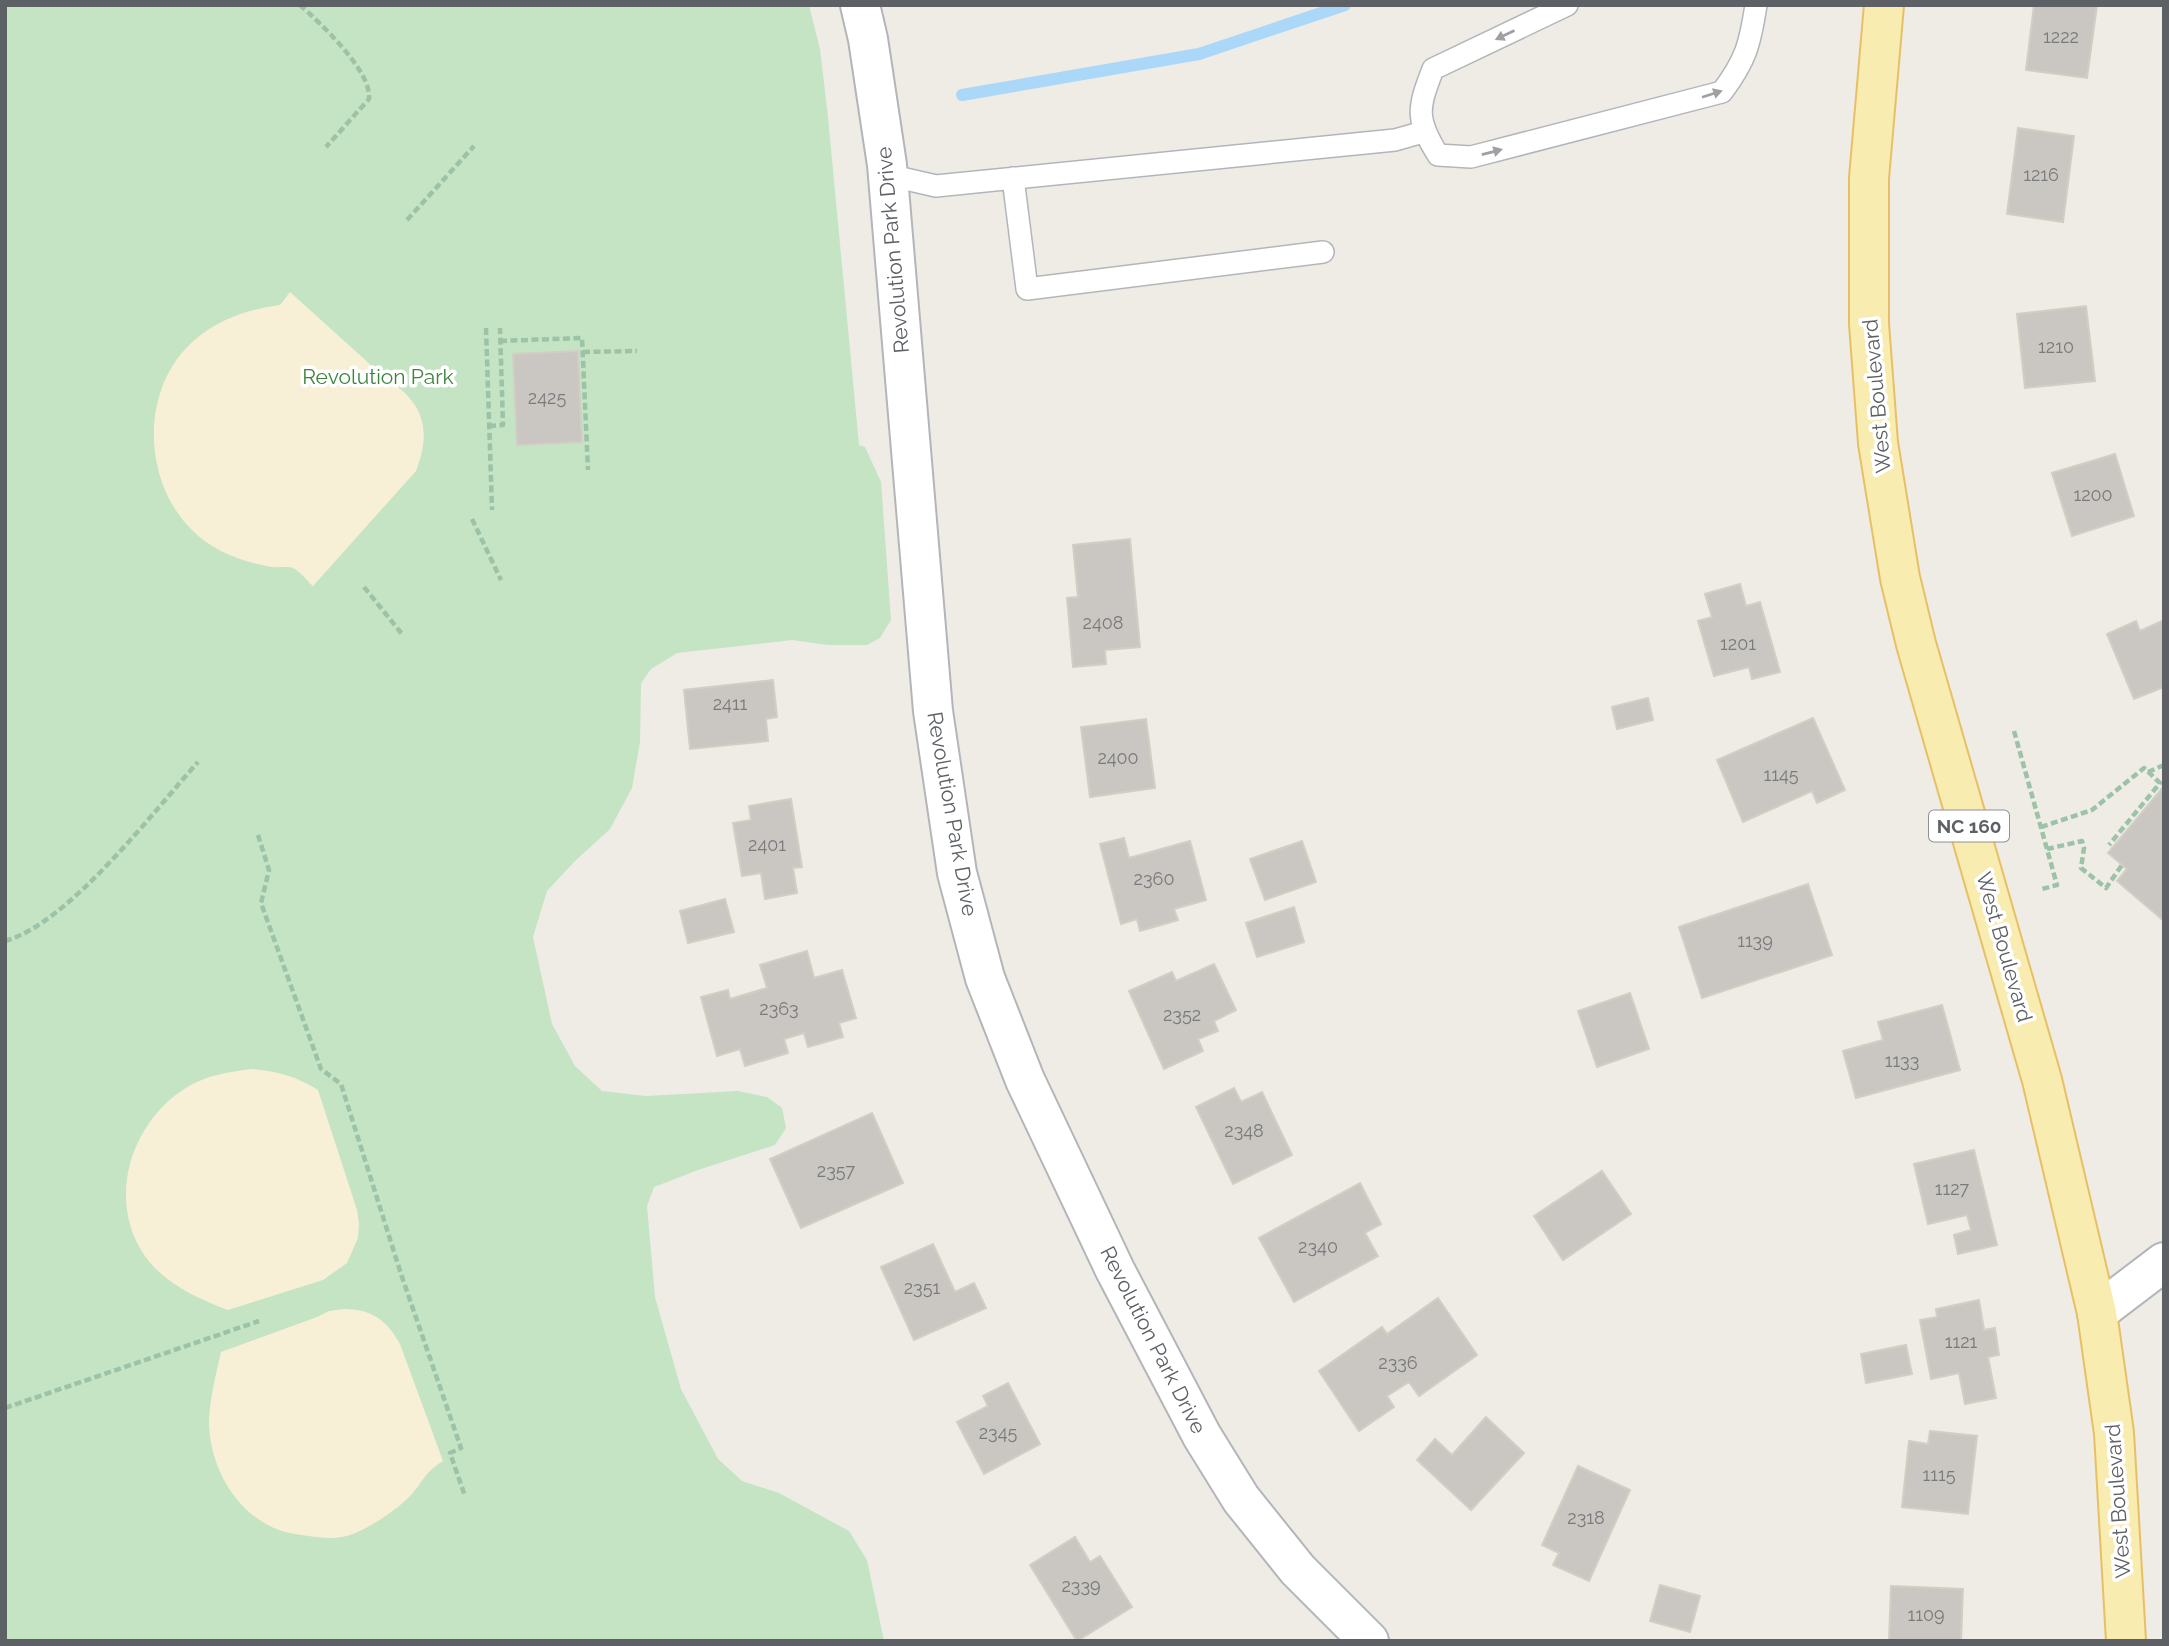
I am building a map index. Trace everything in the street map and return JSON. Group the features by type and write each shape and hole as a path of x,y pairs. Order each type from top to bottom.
{"main road":[{"name":"West Boulevard","path":"1884,5 1869,178 1869,324 1882,471 1900,578 1916,644 2042,1080 2097,1313 2108,1377 2115,1446 2126,1641"}],"street":[{"name":"Revolution Park Drive","path":"860,5 868,39 888,175 933,711 957,873 985,978 1025,1080 1110,1258 1202,1436 1241,1499 1298,1570 1369,1641"},
{"path":"2097,1313 2164,1262"}],"lane":[{"path":"1567,5 1433,69 1420,104 1423,132 1437,155 1471,158 1722,92 1740,69 1751,37 1756,5"},
{"path":"888,175 936,186 1395,140 1423,132"},
{"path":"1013,178 1027,289 1323,252"}],"path":[{"path":"299,5 343,48 365,79 370,91 369,99 326,147"},
{"path":"408,220 474,146"},
{"path":"485,328 492,510"},
{"path":"489,426 503,425 500,328"},
{"path":"500,341 583,338 588,470"},
{"path":"583,352 637,351"},
{"path":"472,519 501,580"},
{"path":"363,587 402,634"},
{"path":"2014,731 2057,885 2042,889"},
{"path":"5,941 30,931 78,894 198,762"},
{"path":"2148,772 2164,765"},
{"path":"2040,827 2092,810 2144,768 2160,783 2109,845"},
{"path":"258,835 269,870 261,903 321,1069 341,1084 401,1274 461,1448 450,1453 465,1496"},
{"path":"2047,849 2082,841 2084,848 2081,868 2106,888 2122,865"},
{"path":"5,1408 259,1321"}],"green space":[{"name":"Revolution Park","path":"5,5 809,5 820,49 828,117 859,445 865,447 881,482 891,620 880,638 867,645 828,645 792,640 677,653 651,669 641,683 640,742 632,788 610,829 547,891 533,937 552,1024 575,1066 602,1091 646,1096 738,1091 767,1097 782,1108 786,1128 775,1145 654,1187 647,1206 655,1297 681,1389 718,1459 742,1481 779,1493 849,1531 867,1560 884,1641 5,1641"}],"sand":[{"path":"290,292 407,395 415,405 423,428 424,441 416,471 313,586 293,568 272,567 239,559 199,537 175,508 163,485 156,459 154,432 157,405 165,380 178,357 197,338 216,325 247,312 280,305"},
{"path":"251,1069 286,1075 318,1090 357,1210 358,1238 347,1263 323,1280 228,1310 179,1287 149,1261 131,1228 126,1205 127,1181 141,1137 154,1117 170,1100 204,1079"},
{"path":"344,1309 370,1314 390,1328 400,1344 443,1461 431,1470 401,1504 360,1531 332,1538 295,1534 276,1529 260,1520 232,1494 223,1477 215,1459 209,1421 215,1377 221,1352 329,1311"}],"building":[{"path":"2034,5 2097,5 2087,78 2026,70"},
{"path":"2018,128 2074,136 2063,222 2007,214"},
{"path":"2086,306 2095,381 2025,388 2017,314"},
{"path":"578,351 582,442 517,445 513,354"},
{"path":"2115,454 2134,516 2072,536 2052,473"},
{"path":"1130,539 1140,647 1105,650 1106,664 1073,667 1067,598 1078,597 1073,545"},
{"path":"1740,584 1746,606 1760,602 1780,672 1752,679 1749,667 1714,676 1698,621 1712,617 1705,594"},
{"path":"2164,620 2164,687 2134,699 2107,634 2136,621 2140,631"},
{"path":"773,680 777,717 766,719 768,741 690,749 684,690"},
{"path":"1648,698 1653,720 1617,729 1612,707"},
{"path":"1813,718 1845,790 1817,803 1812,791 1743,822 1717,760"},
{"path":"1146,719 1155,788 1090,797 1081,727"},
{"path":"2164,786 2164,921 2117,881 2127,869 2108,853"},
{"path":"791,799 802,867 793,868 797,893 765,899 761,873 742,876 733,823 751,820 749,806"},
{"path":"1124,838 1129,858 1190,841 1206,900 1174,909 1178,920 1140,931 1137,919 1121,924 1100,844"},
{"path":"1302,841 1316,882 1265,900 1250,859"},
{"path":"1808,884 1832,955 1702,998 1679,927"},
{"path":"725,899 734,932 688,943 680,911"},
{"path":"1294,907 1304,942 1257,957 1246,923"},
{"path":"807,951 814,978 842,970 856,1018 839,1023 843,1037 808,1047 804,1033 784,1039 788,1053 745,1066 740,1049 717,1056 701,997 728,990 730,999 767,988 760,965"},
{"path":"1214,964 1236,1010 1214,1021 1218,1031 1198,1039 1203,1051 1164,1069 1129,991 1172,972 1176,981"},
{"path":"1630,993 1649,1049 1597,1067 1578,1011"},
{"path":"1942,1005 1960,1070 1856,1098 1843,1051 1883,1040 1878,1022"},
{"path":"1234,1088 1241,1102 1262,1092 1292,1155 1233,1184 1196,1107"},
{"path":"872,1113 903,1183 801,1228 770,1159"},
{"path":"1974,1150 1997,1245 1958,1254 1954,1235 1971,1230 1967,1215 1928,1224 1914,1164"},
{"path":"1602,1171 1631,1214 1563,1260 1534,1216"},
{"path":"1360,1183 1381,1224 1365,1233 1378,1256 1294,1302 1259,1238"},
{"path":"933,1244 955,1292 974,1283 986,1308 914,1340 881,1267"},
{"path":"1438,1298 1477,1355 1419,1396 1409,1382 1387,1396 1394,1407 1359,1431 1319,1371 1382,1327 1387,1334"},
{"path":"1979,1300 1984,1330 1995,1328 1999,1355 1988,1357 1996,1398 1965,1404 1959,1373 1931,1379 1920,1320 1937,1317 1936,1309"},
{"path":"1906,1345 1912,1374 1866,1383 1861,1354"},
{"path":"1008,1383 1040,1444 984,1474 957,1422 988,1406 983,1396"},
{"path":"1486,1417 1524,1453 1471,1510 1417,1460 1435,1439 1452,1455"},
{"path":"1930,1431 1977,1436 1968,1514 1902,1507 1909,1441 1928,1444"},
{"path":"1578,1466 1630,1490 1589,1581 1553,1565 1559,1553 1542,1545"},
{"path":"1075,1537 1090,1562 1100,1556 1132,1607 1077,1641 1030,1565"},
{"path":"1660,1585 1700,1596 1690,1632 1650,1621"},
{"path":"1891,1586 1963,1589 1961,1641 1889,1641"}],"waterway":[{"path":"962,95 1199,54 1345,5"}]}
